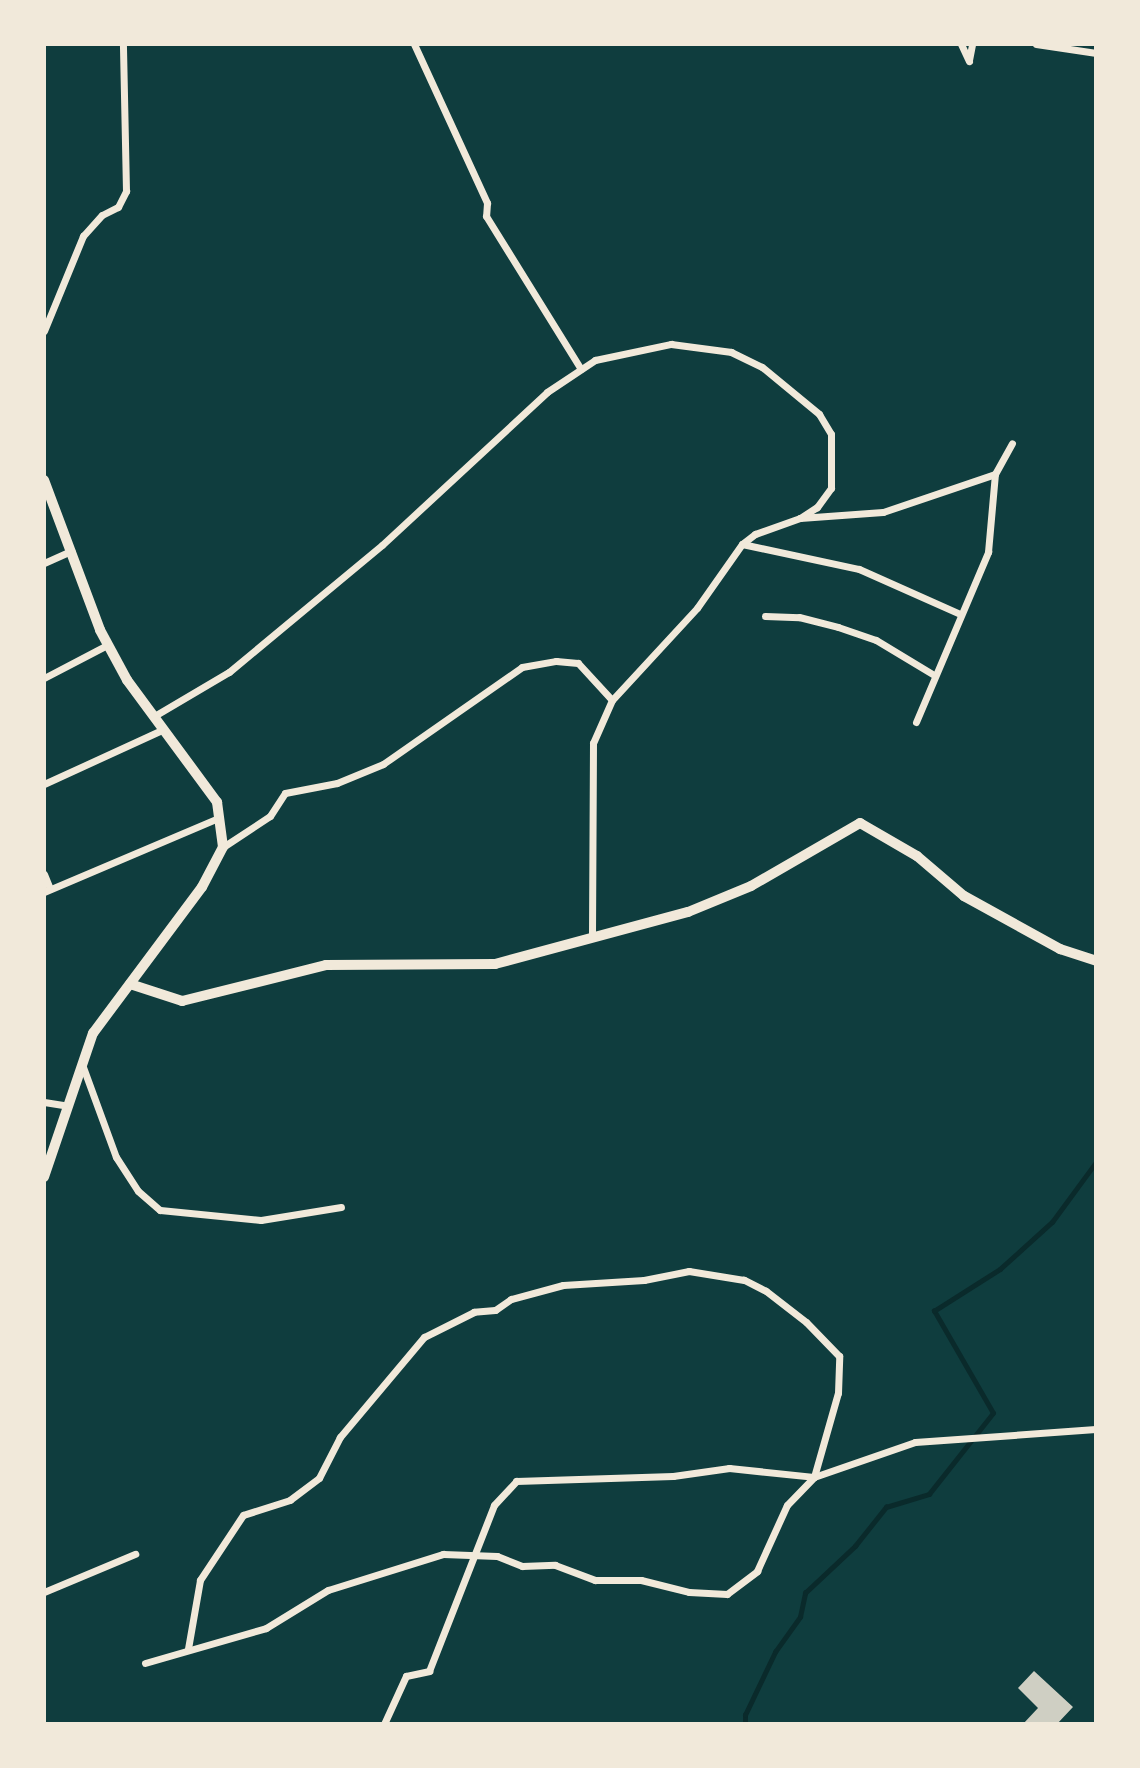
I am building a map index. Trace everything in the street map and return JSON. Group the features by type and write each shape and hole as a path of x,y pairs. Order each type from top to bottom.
{"main road":[{"path":"44,480 107,645 164,729 201,775 217,802 223,847 202,887 93,1033 44,1177"}],"street":[{"path":"44,331 83,236 102,215 118,207 126,191 122,44"},
{"path":"414,44 487,203 486,216 581,369"},
{"path":"961,44 969,61 972,44"},
{"path":"1036,44 1096,53"},
{"path":"156,715 229,672 382,545 547,392 581,369 636,348 671,344 732,352 762,367 819,414 831,434 831,488 817,507 800,518 755,534 742,544 697,608 612,700 593,743 592,936"},
{"path":"916,722 988,552 995,474 1012,443"},
{"path":"800,518 883,512 995,474"},
{"path":"742,544 859,569 960,614"},
{"path":"44,563 71,551"},
{"path":"765,616 799,617 876,640 934,675"},
{"path":"44,678 107,645"},
{"path":"223,847 270,816 285,793 337,783 394,758 433,726 522,667 556,661 579,663 612,700"},
{"path":"44,784 164,729"},
{"path":"44,874 47,891 218,818"},
{"path":"130,984 182,1000 326,965 495,964 688,912 751,886 860,822 917,856 964,896 1060,949 1096,961"},
{"path":"83,1067 116,1157 138,1191 160,1210 261,1220 341,1207"},
{"path":"44,1102 68,1106"},
{"path":"145,1663 266,1628 340,1586 443,1553 497,1556 522,1566 555,1565 595,1580 641,1580 689,1592 727,1594 757,1571 787,1505 814,1477 838,1393 839,1356 806,1322 766,1291 744,1280 689,1271 645,1280 563,1285 511,1299 495,1310 474,1311 424,1337 340,1437 319,1478 290,1500 243,1515 200,1580 188,1649"},
{"path":"384,1724 407,1676 429,1671 494,1505 516,1481 673,1476 729,1468 814,1477 915,1442 1096,1429"},
{"path":"44,1592 135,1554"}],"building":[{"path":"1034,1671 1073,1707 1057,1724 1023,1724 1038,1708 1018,1688"}],"waterway":[{"path":"745,1724 745,1715 775,1652 800,1617 805,1593 855,1546 886,1507 929,1494 993,1413 934,1311 1000,1269 1052,1222 1096,1162"}]}
